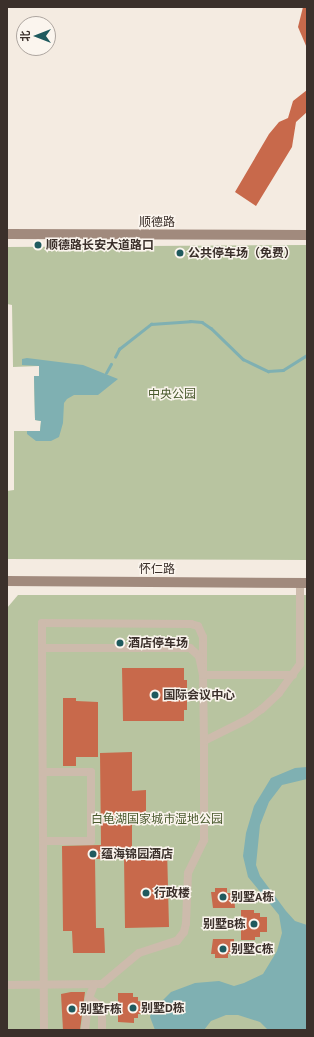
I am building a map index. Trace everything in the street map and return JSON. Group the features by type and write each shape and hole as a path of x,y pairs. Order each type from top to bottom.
{"street":[{"name":"顺德路","path":"7,234 307,235"},
{"name":"怀仁路","path":"7,581 304,583"},
{"path":"204,741 257,712 279,693 300,664 302,654 304,583"},
{"path":"7,985 42,985 94,985 109,980 139,953 170,945 177,941 184,932 188,873 204,840 203,637 195,624 42,623 42,985 44,1030"},
{"path":"42,648 190,648 199,656 203,675"},
{"path":"203,675 293,675"},
{"path":"43,772 91,772 91,841 43,841"},
{"path":"85,1030 89,998 94,985"},
{"path":"89,998 102,1007 102,1030"}],"green space":[{"name":"中央公园","path":"307,245 307,560 7,559 7,491 14,490 14,431 40,431 41,421 35,420 34,376 39,376 39,366 13,367 12,305 7,304 7,247"},
{"name":"白龟湖国家城市湿地公园","path":"18,595 307,595 307,1030 7,1030 7,608"}],"water":[{"path":"27,358 83,365 118,379 98,395 74,395 67,399 64,403 63,423 59,437 51,441 36,441 27,434 27,431 40,431 41,421 35,420 34,376 39,376 39,366 22,365 22,359"},
{"path":"307,767 307,779 282,785 269,802 260,825 256,865 260,876 286,911 295,921 307,925 307,1030 268,1030 260,1022 238,1015 226,1015 211,1021 204,1030 155,1030 150,1017 151,1012 171,992 195,983 219,981 234,986 244,983 263,974 277,951 282,933 279,915 248,877 243,856 246,833 254,806 271,778 295,768"}],"building":[{"path":"303,7 307,7 307,48 298,27"},
{"path":"307,90 307,112 296,122 292,147 256,206 235,192 269,134 279,122 288,118 293,101"},
{"name":"国际会议中心","path":"122,668 184,668 184,680 187,680 187,710 184,710 184,721 123,721"},
{"path":"63,698 76,698 76,701 98,702 98,757 76,757 76,766 63,766"},
{"name":"蕴海锦园酒店","path":"132,752 132,791 146,790 146,819 132,819 132,849 167,848 169,927 125,928 124,858 95,859 96,928 104,928 105,953 73,953 72,931 63,931 62,846 101,845 100,753"},
{"name":"别墅A栋","path":"215,888 227,888 227,893 234,893 235,908 213,908 211,892 215,892"},
{"name":"别墅B栋","path":"241,910 254,910 254,913 260,913 260,917 267,917 267,932 260,932 260,937 255,937 255,940 241,940"},
{"name":"别墅C栋","path":"213,939 234,939 234,954 228,954 228,958 215,958 215,954 211,954"},
{"name":"别墅F栋","path":"85,992 80,1030 63,1030 61,994"},
{"name":"别墅D栋","path":"118,993 133,993 133,997 138,997 138,1001 149,1003 149,1014 138,1014 138,1018 134,1018 134,1023 118,1022"}],"waterway":[{"path":"115,357 119,349 151,324 190,321 202,322 211,328 243,359 268,371 283,370 307,355"},
{"path":"106,373 111,364"}],"place":[{"name":"顺德路长安大道路口","path":"38,245"},
{"name":"公共停车场（免费）","path":"180,253"},
{"name":"酒店停车场","path":"120,643"},
{"name":"国际会议中心","path":"155,695"},
{"name":"蕴海锦园酒店","path":"93,854"},
{"name":"行政楼","path":"146,893"},
{"name":"别墅A栋","path":"223,897"},
{"name":"别墅B栋","path":"254,924"},
{"name":"别墅C栋","path":"223,949"},
{"name":"别墅D栋","path":"133,1008"},
{"name":"别墅F栋","path":"72,1009"}]}
